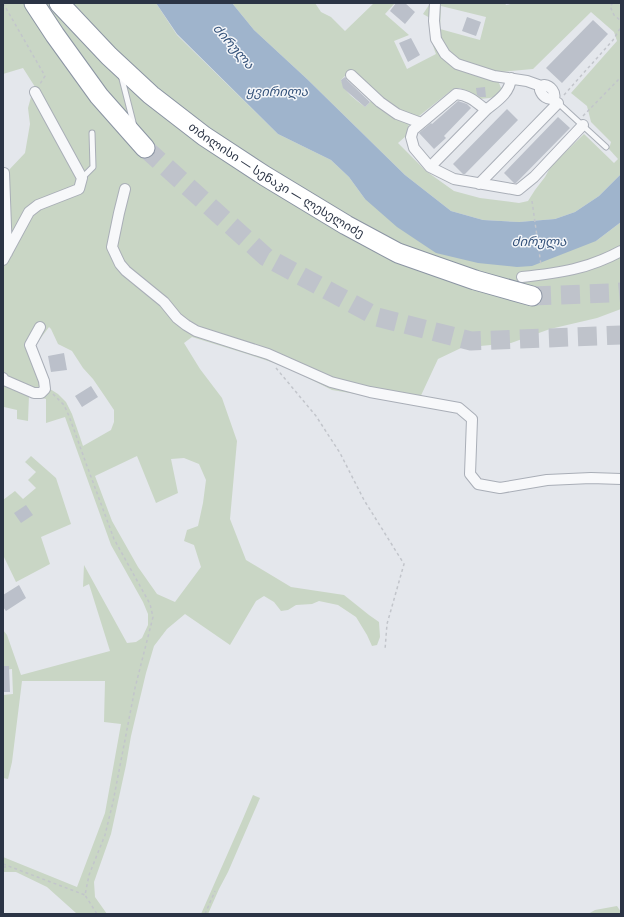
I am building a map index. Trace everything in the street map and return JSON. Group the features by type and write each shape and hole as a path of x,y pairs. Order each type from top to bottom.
{"highway":[{"path":"34,3 99,96 141,143"},
{"name":"თბილისი — სენაკი — ლესელიძე","path":"59,3 118,64 151,95 204,136 265,176 346,225 398,253 476,280 532,296"}],"street":[{"path":"435,3 434,22 436,39 444,54 457,64 494,76 527,81 541,86 548,86 552,89 555,96 556,101 479,184"},
{"path":"351,75 380,102 397,114 421,123"},
{"path":"430,166 486,110 502,97 511,84 511,78"},
{"path":"5,256 29,212 38,205 79,189 82,178 35,92"},
{"path":"486,110 464,94 456,94 413,130 411,136 414,148 430,166 454,179 518,190 534,177 580,123"},
{"path":"4,173 5,256"},
{"path":"125,189 118,213 112,247 120,264 126,271 164,302 177,318 196,331 268,354 331,382 370,392 459,408 472,419 470,474 478,484 500,488 547,480 591,478 621,479"},
{"path":"522,277 569,271 589,266 621,251"},
{"path":"3,380 34,393 41,393 45,389 44,381 30,345 40,327"}],"lane":[{"path":"118,64 141,143"},
{"path":"556,101 606,147"},
{"path":"82,178 93,167 92,133"}],"path":[{"path":"3,3 45,76 35,92"},
{"path":"613,3 610,6 614,15 621,21"},
{"path":"556,101 613,40 621,27"},
{"path":"580,123 621,77"},
{"path":"532,201 543,275"},
{"path":"268,354 277,370 316,416 340,453 364,500 404,564 387,624 385,650"},
{"path":"45,389 56,396 64,405 70,416 89,473 114,539 150,604 153,617 135,688 113,802 104,835 89,875 85,895"},
{"path":"3,866 11,867 85,895 97,914"},
{"path":"205,914 216,891"}],"green space":[{"path":"3,3 156,3 177,35 278,134 331,160 349,177 365,199 596,241 621,222 621,309 597,318 550,329 511,343 461,348 438,359 417,404 332,390 286,367 247,354 192,337 184,343 200,369 222,398 237,441 230,519 246,560 291,587 344,595 379,622 380,637 377,645 372,646 356,617 338,605 319,601 312,604 296,605 288,610 281,611 274,602 264,596 256,601 230,645 185,614 167,629 154,646 146,673 131,736 111,834 94,882 95,897 107,914 75,914 76,913 47,887 16,872 3,872 3,857 77,887 105,813 121,724 104,722 105,681 22,681 12,762 8,779 3,778 3,695 13,694 12,669 3,670 3,630 7,635 21,675 110,651 89,584 83,587 84,565 127,643 136,642 142,638 148,625 148,614 143,602 111,545 65,417 46,423 46,399 29,395 28,421 17,419 17,410 4,407 3,409 3,173 7,172 25,153 30,124 28,108 31,97 37,90 23,68 3,74","holes":["49,327 58,344 72,351 114,410 114,422 111,430 83,446 72,414 66,402 50,389 34,347","137,456 156,503 178,493 171,459 184,458 199,464 206,480 198,526 187,530 184,541 194,545 201,567 175,602 157,594 138,567 112,521 95,476"]},
{"path":"232,3 315,3 321,12 331,17 345,31 374,3 395,3 385,14 409,35 394,41 407,69 436,54 431,36 430,18 423,14 429,3 505,3 506,5 516,3 621,3 621,174 599,196 575,212 555,219 519,222 483,220 451,211 405,175 307,79 254,30","holes":["441,6 486,17 480,40 440,29","591,12 614,32 617,41 571,93 587,106 591,122 611,142 609,149 618,159 614,163 584,134 551,166 528,201 519,203 480,198 454,191 426,171 398,143 406,136 409,124 453,89 460,88 479,99 490,98 498,95 501,88 499,83 501,72 533,69","348,75 372,100 365,107 345,89 341,80"]},
{"path":"31,456 56,478 71,524 41,537 50,564 16,582 3,555 3,500 15,491 23,499 36,488 28,480 36,472 25,462"},
{"path":"253,795 260,798 228,872 208,914 201,914 242,821"},
{"path":"617,906 621,914 588,914 595,910"}],"water":[{"name":"ყვირილა","path":"156,3 232,3 254,30 307,79 405,175 451,211 483,220 519,222 555,219 575,212 599,196 621,174 621,222 596,241 532,266 517,267 478,263 436,253 397,227 365,199 349,177 331,160 278,134 177,34"}],"building":[{"path":"396,3 405,3 415,12 405,24 390,11"},
{"path":"467,17 481,22 476,36 462,31"},
{"path":"593,20 608,34 562,83 546,68"},
{"path":"411,38 420,55 408,62 399,43"},
{"path":"345,77 370,102 365,107 343,88 341,80"},
{"path":"485,87 486,97 480,97 477,95 476,88"},
{"path":"458,101 467,104 471,108 444,136 446,138 434,149 419,133 431,123 432,124"},
{"path":"507,109 518,120 465,174 463,174 453,164"},
{"path":"558,117 570,128 516,183 514,183 504,173"},
{"path":"64,353 67,370 51,372 48,356"},
{"path":"91,386 98,397 82,407 75,396"},
{"path":"26,505 33,515 21,523 14,513"},
{"path":"19,585 26,598 6,611 3,607 3,595"},
{"path":"3,666 9,666 10,692 3,692"}],"tunnel":[{"path":"145,148 266,257 377,317 471,341 621,335"},
{"path":"532,296 621,292"}],"water label":[{"name":"ძირულა","path":"234,46"},
{"name":"ძირულა","path":"539,241"}]}
